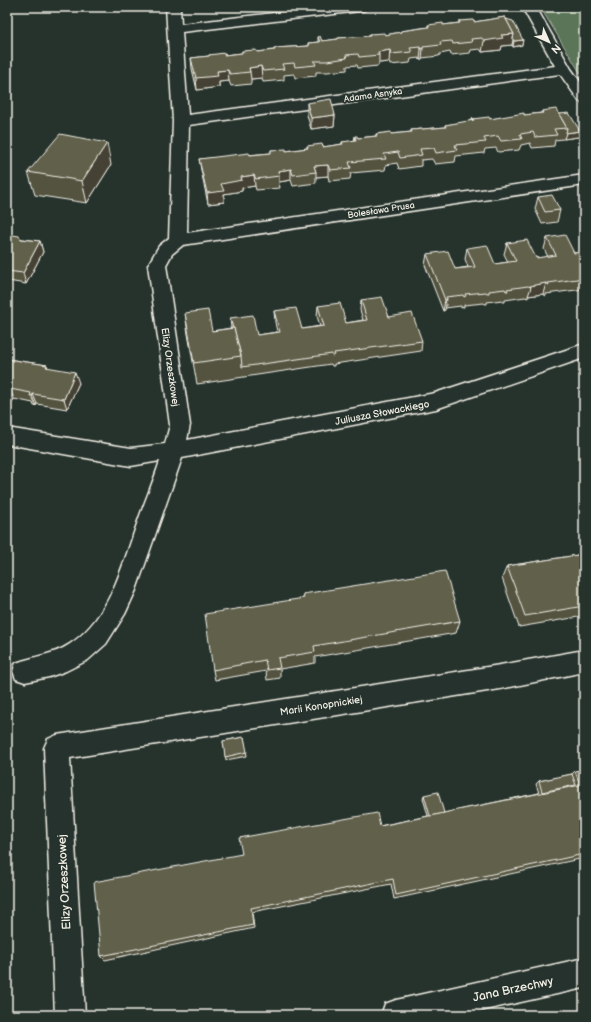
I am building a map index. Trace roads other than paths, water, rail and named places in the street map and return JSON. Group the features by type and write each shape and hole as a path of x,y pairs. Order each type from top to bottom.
{"street":[{"path":"173,7 181,121 178,240"},
{"path":"174,29 360,7"},
{"path":"529,7 564,69 584,98"},
{"name":"Adama Asnyka","path":"181,121 564,69"},
{"name":"Bolesława Prusa","path":"178,240 584,180"},
{"name":"Elizy Orzeszkowej","path":"25,671 50,666 67,659 86,647 101,632 124,590 174,451 180,425 157,265 165,250 178,240"},
{"name":"Juliusza Słowackiego","path":"7,436 132,457 174,451 436,401 584,351"},
{"name":"Marii Konopnickiej","path":"57,748 492,678 584,661"},
{"name":"Elizy Orzeszkowej","path":"57,748 70,1015"},
{"name":"Jana Brzechwy","path":"396,1015 584,974"}]}
